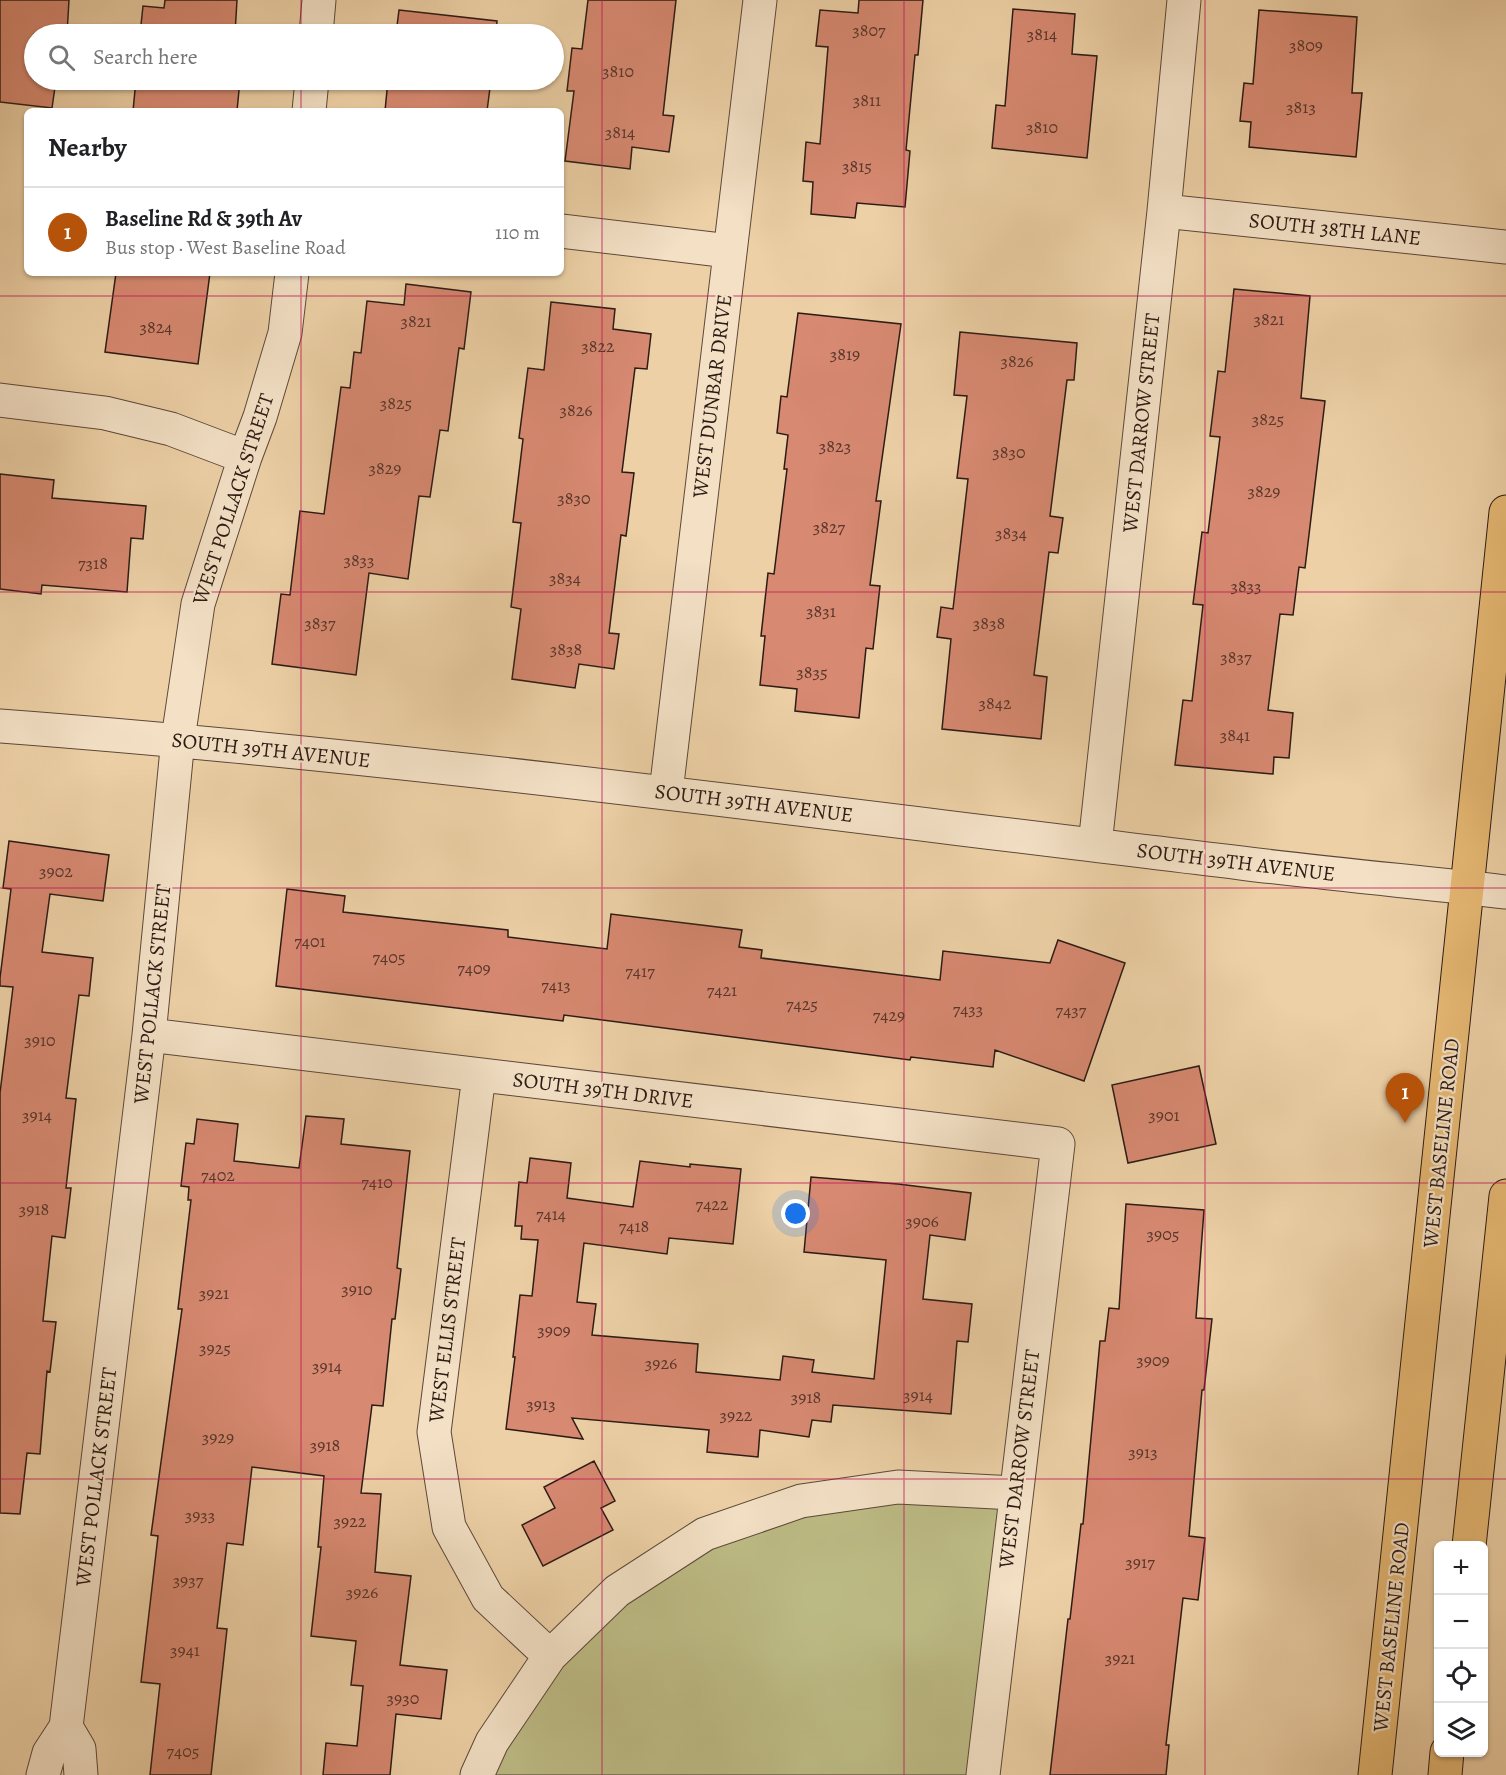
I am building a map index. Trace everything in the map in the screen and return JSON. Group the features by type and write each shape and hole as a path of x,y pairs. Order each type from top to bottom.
{"main road":[{"name":"WEST BASELINE ROAD","path":"1375,1775 1506,512"},
{"path":"1469,1541 1506,1196"},
{"path":"1445,1775 1447,1757"}],"street":[{"path":"317,24 319,0"},
{"name":"WEST DUNBAR DRIVE","path":"666,792 760,0"},
{"name":"WEST DARROW STREET","path":"1095,845 1164,211 1184,0"},
{"path":"309,108 311,90"},
{"name":"SOUTH 38TH LANE","path":"1164,211 1506,247"},
{"path":"564,231 729,251"},
{"name":"WEST POLLACK STREET","path":"43,1775 49,1753 66,1727 149,1035 178,740 198,604 260,417 285,333 292,276"},
{"path":"0,400 105,413 171,429 245,457"},
{"name":"SOUTH 39TH AVENUE","path":"0,726 178,740 666,792 1256,865 1506,892"},
{"name":"SOUTH 39TH DRIVE","path":"149,1035 1058,1144"},
{"name":"WEST ELLIS STREET","path":"479,1075 434,1432 449,1527 488,1598 550,1656"},
{"name":"WEST DARROW STREET","path":"983,1775 1058,1144"},
{"path":"477,1775 492,1742 550,1656 617,1591 705,1534 801,1502 898,1487 1015,1493"},
{"path":"66,1727 79,1749 81,1775"}],"shaded area":[{"path":"1015,1493 983,1775 477,1775 617,1591 801,1501"}],"building":[{"path":"0,0 69,0 68,24 24,24 24,90 55,90 52,108 0,102"},
{"path":"165,0 237,0 236,24 141,24 143,6 164,8"},
{"path":"588,0 676,0 663,115 674,116 669,152 632,147 630,169 565,161 574,91 567,91 572,48 582,49"},
{"path":"859,0 923,0 906,150 910,151 905,207 857,203 855,218 811,214 813,182 803,181 806,142 820,144 828,47 816,46 820,10 858,13"},
{"path":"1013,9 1075,14 1072,54 1097,56 1087,158 992,148 996,105 1005,106"},
{"path":"399,10 497,21 497,24 397,24"},
{"path":"1259,10 1357,17 1352,93 1362,93 1356,157 1249,147 1251,122 1240,121 1244,83 1253,84"},
{"path":"135,90 239,90 237,108 133,108"},
{"path":"387,90 490,90 487,108 385,108"},
{"path":"116,276 210,276 198,364 105,352"},
{"path":"406,284 471,292 464,349 459,348 448,431 440,430 430,497 419,496 408,579 369,573 356,675 272,664 281,594 290,595 300,511 324,514 341,387 350,388 354,352 361,353 367,301 404,305"},
{"path":"1234,289 1310,296 1301,398 1325,401 1305,568 1299,567 1293,615 1280,614 1268,710 1293,713 1289,758 1274,757 1273,774 1175,765 1183,700 1192,701 1203,605 1193,604 1202,532 1208,533 1220,437 1210,436 1218,371 1225,372"},
{"path":"551,302 615,309 613,329 651,334 647,369 635,368 622,472 634,473 626,536 621,535 609,633 619,634 614,669 579,664 575,688 512,679 521,609 511,607 521,523 513,522 523,439 519,438 528,368 544,370"},
{"path":"798,313 901,324 876,501 881,501 870,585 880,586 873,649 866,648 859,718 795,711 797,689 760,685 765,636 761,636 768,573 774,574 787,469 784,469 788,435 777,433 781,396 787,397"},
{"path":"960,332 1077,343 1074,380 1067,380 1050,516 1063,518 1058,553 1049,552 1034,675 1047,677 1041,739 942,729 951,639 937,637 941,607 953,609 968,479 957,478 967,396 954,395"},
{"path":"0,474 54,480 52,498 146,506 143,539 131,538 127,592 42,585 41,594 0,589"},
{"path":"9,841 109,855 103,901 50,894 42,952 93,958 89,996 79,995 66,1098 76,1099 66,1188 71,1188 65,1238 52,1236 43,1321 56,1322 50,1372 47,1371 40,1454 27,1453 20,1514 0,1513 0,1093 13,987 0,986 0,978 11,889 3,888"},
{"path":"287,889 345,896 343,912 508,930 508,937 607,949 611,914 742,930 739,947 762,950 761,958 940,980 943,951 1050,963 1058,940 1125,963 1084,1081 995,1050 993,1067 911,1057 910,1060 564,1015 563,1021 276,986"},
{"path":"1199,1066 1216,1144 1128,1163 1112,1085"},
{"path":"306,1116 344,1119 341,1144 410,1151 397,1268 401,1269 395,1319 392,1319 383,1406 372,1405 361,1493 381,1494 375,1572 411,1576 400,1665 447,1670 441,1719 396,1714 390,1775 323,1775 326,1743 357,1746 363,1686 351,1685 356,1641 311,1636 321,1547 318,1547 324,1476 252,1467 243,1545 227,1543 217,1628 227,1629 211,1775 150,1775 160,1684 141,1682 158,1536 151,1535 182,1309 178,1309 191,1200 188,1200 189,1187 181,1186 186,1143 194,1144 197,1119 238,1124 234,1161 299,1168"},
{"path":"530,1158 571,1163 567,1198 633,1207 640,1161 690,1167 690,1164 741,1169 733,1244 669,1238 667,1254 584,1243 577,1302 596,1304 592,1335 698,1344 696,1372 780,1380 783,1356 814,1360 812,1372 874,1379 886,1260 804,1252 811,1177 971,1193 965,1240 930,1235 923,1299 972,1304 968,1342 957,1341 951,1414 833,1405 831,1422 812,1420 809,1437 760,1430 758,1457 707,1452 709,1430 572,1418 583,1439 506,1429 520,1295 532,1296 538,1240 521,1239 522,1226 515,1226 519,1182 527,1183"},
{"path":"1126,1204 1204,1210 1196,1318 1212,1319 1204,1390 1202,1390 1189,1536 1205,1538 1198,1600 1183,1598 1166,1745 1169,1745 1166,1775 1050,1775 1068,1619 1070,1619 1081,1524 1083,1524 1100,1341 1105,1341 1109,1308 1119,1309"},
{"path":"594,1461 615,1501 601,1508 613,1530 543,1566 522,1525 555,1508 544,1487"}],"place":[{"name":"Baseline Rd & 39th Av","path":"1405,1123"}]}
